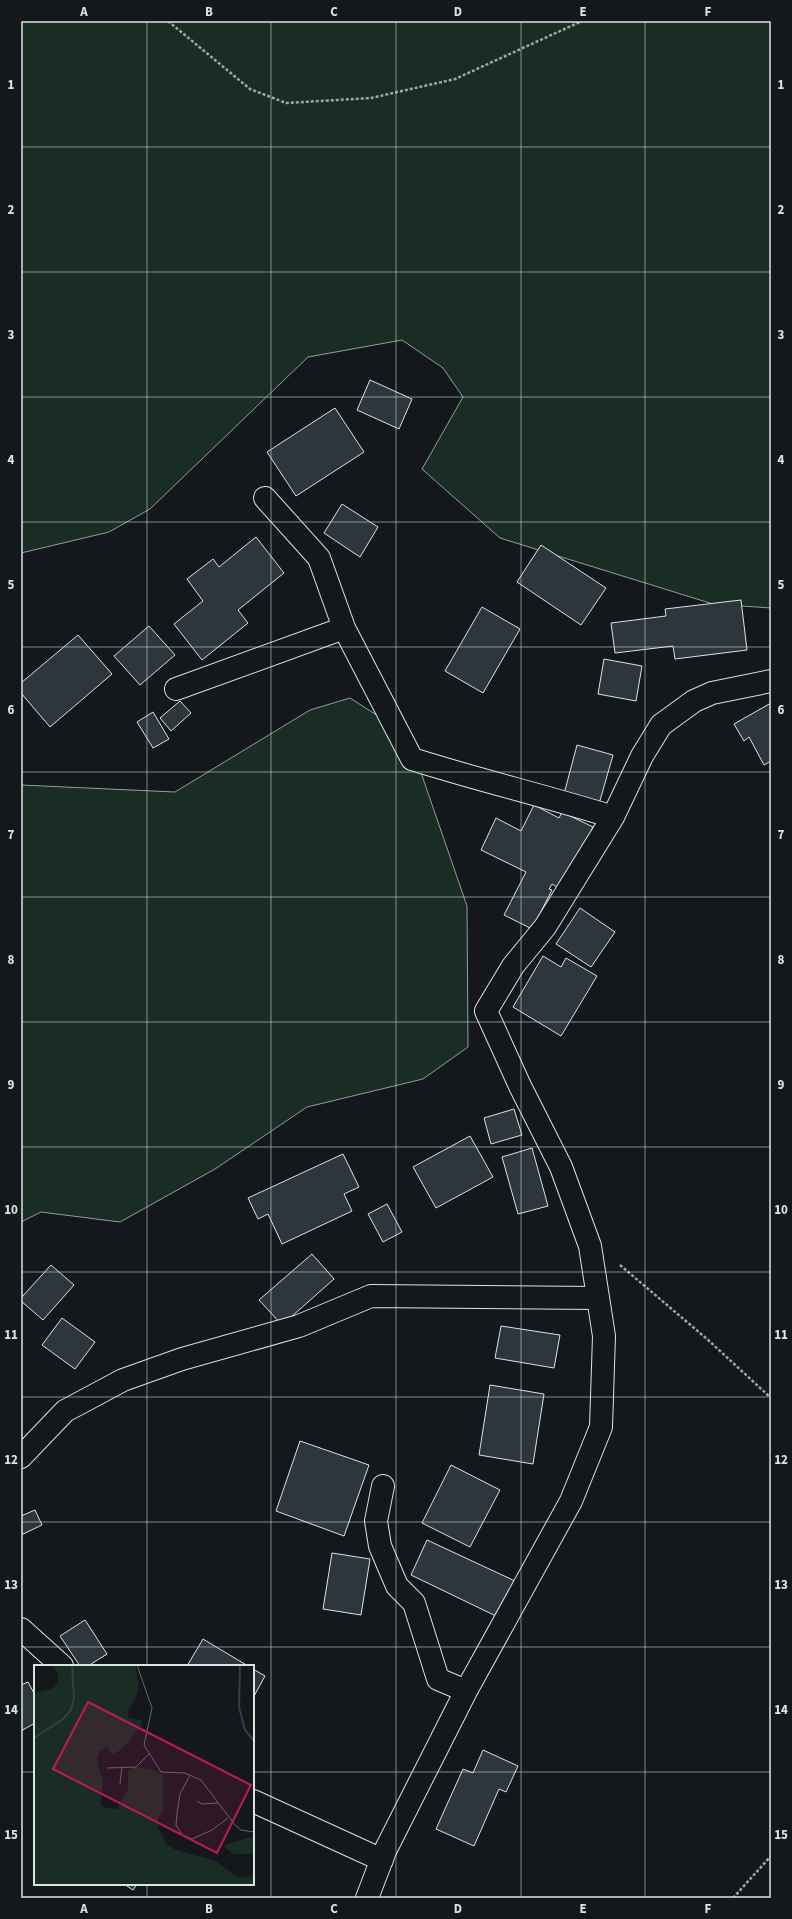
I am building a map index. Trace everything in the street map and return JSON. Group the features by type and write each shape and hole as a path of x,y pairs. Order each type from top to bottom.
{"street":[{"path":"265,498 319,558 344,628 412,759 474,779 545,796 613,817"},
{"path":"176,689 344,628"},
{"path":"367,1898 382,1860 466,1691 571,1502 601,1427 604,1336 590,1246 561,1167 520,1086 486,1010 513,966 545,927 613,817 642,756 661,725 694,701 712,693 771,681"},
{"path":"21,1457 65,1411 123,1380 182,1358 299,1326 371,1296 598,1298"},
{"path":"383,1486 376,1521 380,1546 397,1586 414,1603 438,1679 466,1691"},
{"path":"21,1629 61,1665"},
{"path":"254,1801 382,1860"}],"path":[{"path":"168,21 250,89 286,103 371,98 455,79 582,21"},
{"path":"590,1246 624,1267 707,1339 771,1398"},
{"path":"733,1898 771,1856"}],"green space":[{"path":"21,21 771,21 771,608 713,604 500,538 422,469 463,397 443,368 402,340 308,357 150,509 109,532 21,553"},
{"path":"350,698 408,735 467,906 468,1047 423,1079 307,1107 215,1169 120,1222 41,1212 21,1222 21,785 175,792 310,710"}],"building":[{"path":"370,380 412,399 399,429 357,410"},
{"path":"335,408 364,452 296,496 267,452"},
{"path":"342,504 378,527 360,557 324,533"},
{"path":"256,537 284,573 238,610 248,623 202,660 174,624 203,601 187,579 213,559 219,567"},
{"path":"541,545 606,588 581,625 517,582"},
{"path":"741,600 747,650 675,659 673,646 615,653 611,623 666,616 665,609"},
{"path":"482,607 520,629 483,693 445,671"},
{"path":"149,626 175,655 140,685 114,656"},
{"path":"78,635 112,674 50,727 21,693 21,683"},
{"path":"604,659 642,666 636,701 598,694"},
{"path":"180,701 191,713 171,731 160,718"},
{"path":"771,703 771,761 764,765 749,737 744,741 734,724"},
{"path":"153,712 169,739 153,748 137,722"},
{"path":"577,745 613,755 599,804 564,794"},
{"path":"534,805 559,818 562,812 593,827 563,890 552,884 549,889 552,890 532,929 504,915 526,872 481,850 496,818 521,831"},
{"path":"580,908 615,932 591,967 556,944"},
{"path":"543,956 561,967 566,958 597,976 561,1036 513,1007"},
{"path":"514,1109 522,1135 491,1144 484,1118"},
{"path":"470,1136 493,1177 436,1208 413,1167"},
{"path":"532,1148 548,1206 518,1214 502,1157"},
{"path":"343,1154 359,1187 344,1194 352,1211 282,1244 268,1214 258,1219 248,1198"},
{"path":"387,1204 402,1232 383,1242 368,1214"},
{"path":"312,1254 334,1279 282,1325 259,1300"},
{"path":"51,1265 74,1285 43,1320 21,1301 21,1298"},
{"path":"62,1318 95,1342 75,1369 42,1345"},
{"path":"501,1326 560,1335 554,1368 495,1358"},
{"path":"490,1385 544,1394 533,1464 479,1455"},
{"path":"300,1441 369,1465 344,1536 276,1511"},
{"path":"451,1465 500,1490 470,1547 422,1523"},
{"path":"35,1510 42,1525 21,1535 21,1516"},
{"path":"427,1540 515,1581 498,1617 411,1575"},
{"path":"332,1553 370,1559 361,1615 323,1609"},
{"path":"85,1620 107,1654 90,1665 79,1665 60,1636"},
{"path":"203,1639 246,1665 188,1665"},
{"path":"254,1670 265,1676 254,1696"},
{"path":"28,1682 34,1693 34,1724 21,1731 21,1685"},
{"path":"483,1750 518,1766 506,1792 499,1789 474,1846 436,1829 463,1769 473,1773"},
{"path":"126,1885 136,1885 133,1890"}]}
